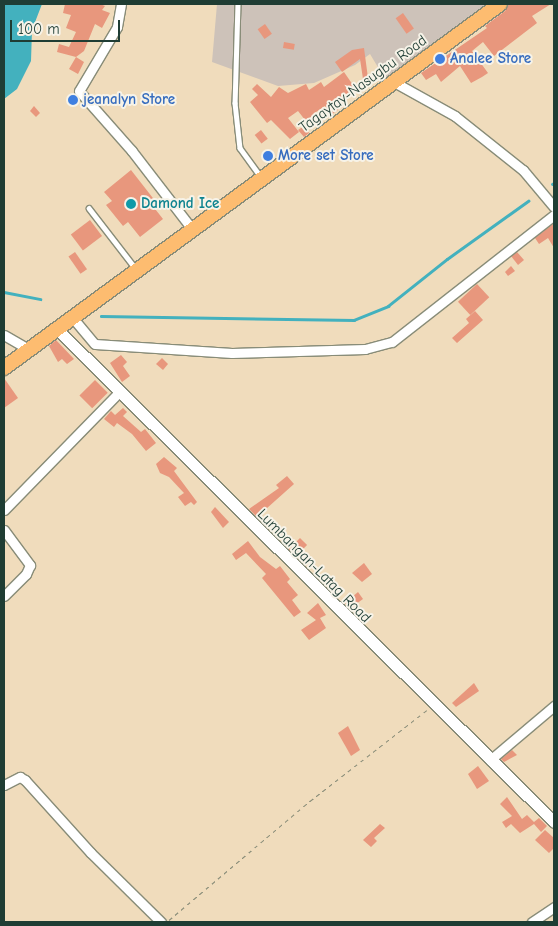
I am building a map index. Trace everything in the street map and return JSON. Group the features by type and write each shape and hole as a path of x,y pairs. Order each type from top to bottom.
{"main road":[{"name":"Tagaytay-Nasugbu Road","path":"4,368 500,4"}],"street":[{"path":"121,4 117,26 79,91 132,151 192,229"},
{"path":"394,82 455,116 523,170 554,207"},
{"path":"72,317 95,344 232,353 365,349 392,342 554,215"},
{"name":"Lumbangan-Latag Road","path":"56,328 118,393 554,822"},
{"path":"4,335 28,349"},
{"path":"4,510 118,393"},
{"path":"4,530 30,565 26,574 4,596"},
{"path":"490,760 554,706"},
{"path":"4,785 20,777 26,780 91,853 161,922"},
{"path":"532,922 554,907"}],"lane":[{"path":"238,4 235,103 240,148 262,178"},
{"path":"89,208 137,270"}],"path":[{"path":"166,922 310,801 434,705"}],"shaded area":[{"path":"217,4 487,4 385,79 370,54 355,65 314,83 278,86 212,62"}],"water":[{"path":"4,4 42,4 32,30 31,61 17,89 4,99"}],"building":[{"path":"65,4 100,4 105,6 102,10 110,13 102,28 95,24 84,51 76,57 57,52 59,44 69,47 76,32 66,28 71,15 63,13"},
{"path":"509,4 551,4 532,16 537,23 494,56 483,42 472,51 488,73 482,77 471,83 460,66 441,82 436,74 426,80 421,73 487,28 485,26 505,11"},
{"path":"403,13 414,29 407,34 396,18"},
{"path":"265,24 272,34 265,39 258,29"},
{"path":"284,42 295,44 294,50 283,48"},
{"path":"364,48 368,78 363,79 360,59 342,72 335,62 352,50"},
{"path":"76,57 84,62 78,74 69,69"},
{"path":"344,72 355,88 341,98 346,104 331,115 325,106 313,114 317,118 309,125 298,111 288,118 299,132 290,139 271,120 267,123 250,102 258,95 252,89 257,84 271,97 279,87 288,93 306,84 309,90 321,82 324,87"},
{"path":"34,106 40,113 36,117 30,111"},
{"path":"304,126 309,133 304,137 298,130"},
{"path":"261,130 268,139 261,144 255,135"},
{"name":"Damond Ice","path":"131,170 156,202 152,205 163,219 140,237 128,222 123,226 106,205 112,201 104,192"},
{"path":"90,220 102,236 83,250 71,234"},
{"path":"553,224 554,248 548,238 539,244 535,238"},
{"path":"75,252 87,269 80,274 68,257"},
{"path":"517,252 524,260 518,265 511,256"},
{"path":"511,266 515,271 508,276 505,272"},
{"path":"477,284 489,297 470,315 458,302"},
{"path":"475,311 483,320 457,343 452,338 469,323 466,319"},
{"path":"56,340 74,359 67,364 62,359 58,362 49,346"},
{"path":"121,355 127,362 123,366 130,376 122,382 110,363"},
{"path":"162,358 168,364 163,370 156,364"},
{"path":"4,378 18,398 4,408"},
{"path":"95,380 108,393 92,408 79,396"},
{"path":"123,408 127,412 123,416 141,432 145,429 156,443 146,451 132,434 117,423 114,427 104,419 111,411 115,415"},
{"path":"164,457 177,468 174,471 197,502 194,505 191,502 185,506 178,497 184,493 169,477 160,473 156,464"},
{"path":"287,476 294,484 257,517 249,509 279,488 276,485"},
{"path":"215,507 229,522 223,528 211,512"},
{"path":"300,538 307,545 296,556 289,549"},
{"path":"248,541 260,557 276,569 280,566 290,579 287,582 298,595 292,600 301,612 294,617 262,578 266,574 246,553 236,560 232,554"},
{"path":"364,563 372,574 362,582 352,573"},
{"path":"358,592 363,599 349,609 345,603"},
{"path":"318,603 326,615 320,618 326,628 309,640 301,630 316,620 307,613"},
{"path":"474,683 479,691 456,707 452,703"},
{"path":"348,726 360,750 351,756 338,733"},
{"path":"512,750 517,755 504,762 501,759"},
{"path":"478,766 489,781 477,789 468,774"},
{"path":"507,797 522,819 527,815 534,822 539,818 547,826 541,832 534,824 520,833 511,824 506,828 502,822 512,816 500,804"},
{"path":"380,824 385,828 374,838 377,841 371,847 363,840"},
{"path":"545,830 554,838 554,848 549,853 535,840"}],"waterway":[{"path":"101,316 354,320 388,306 447,259 528,201"},
{"path":"4,292 40,299"}],"place":[{"name":"Analee Store","path":"440,59"},
{"name":"jeanalyn Store","path":"73,100"},
{"name":"More set Store","path":"268,156"},
{"name":"Damond Ice","path":"131,204"}]}
